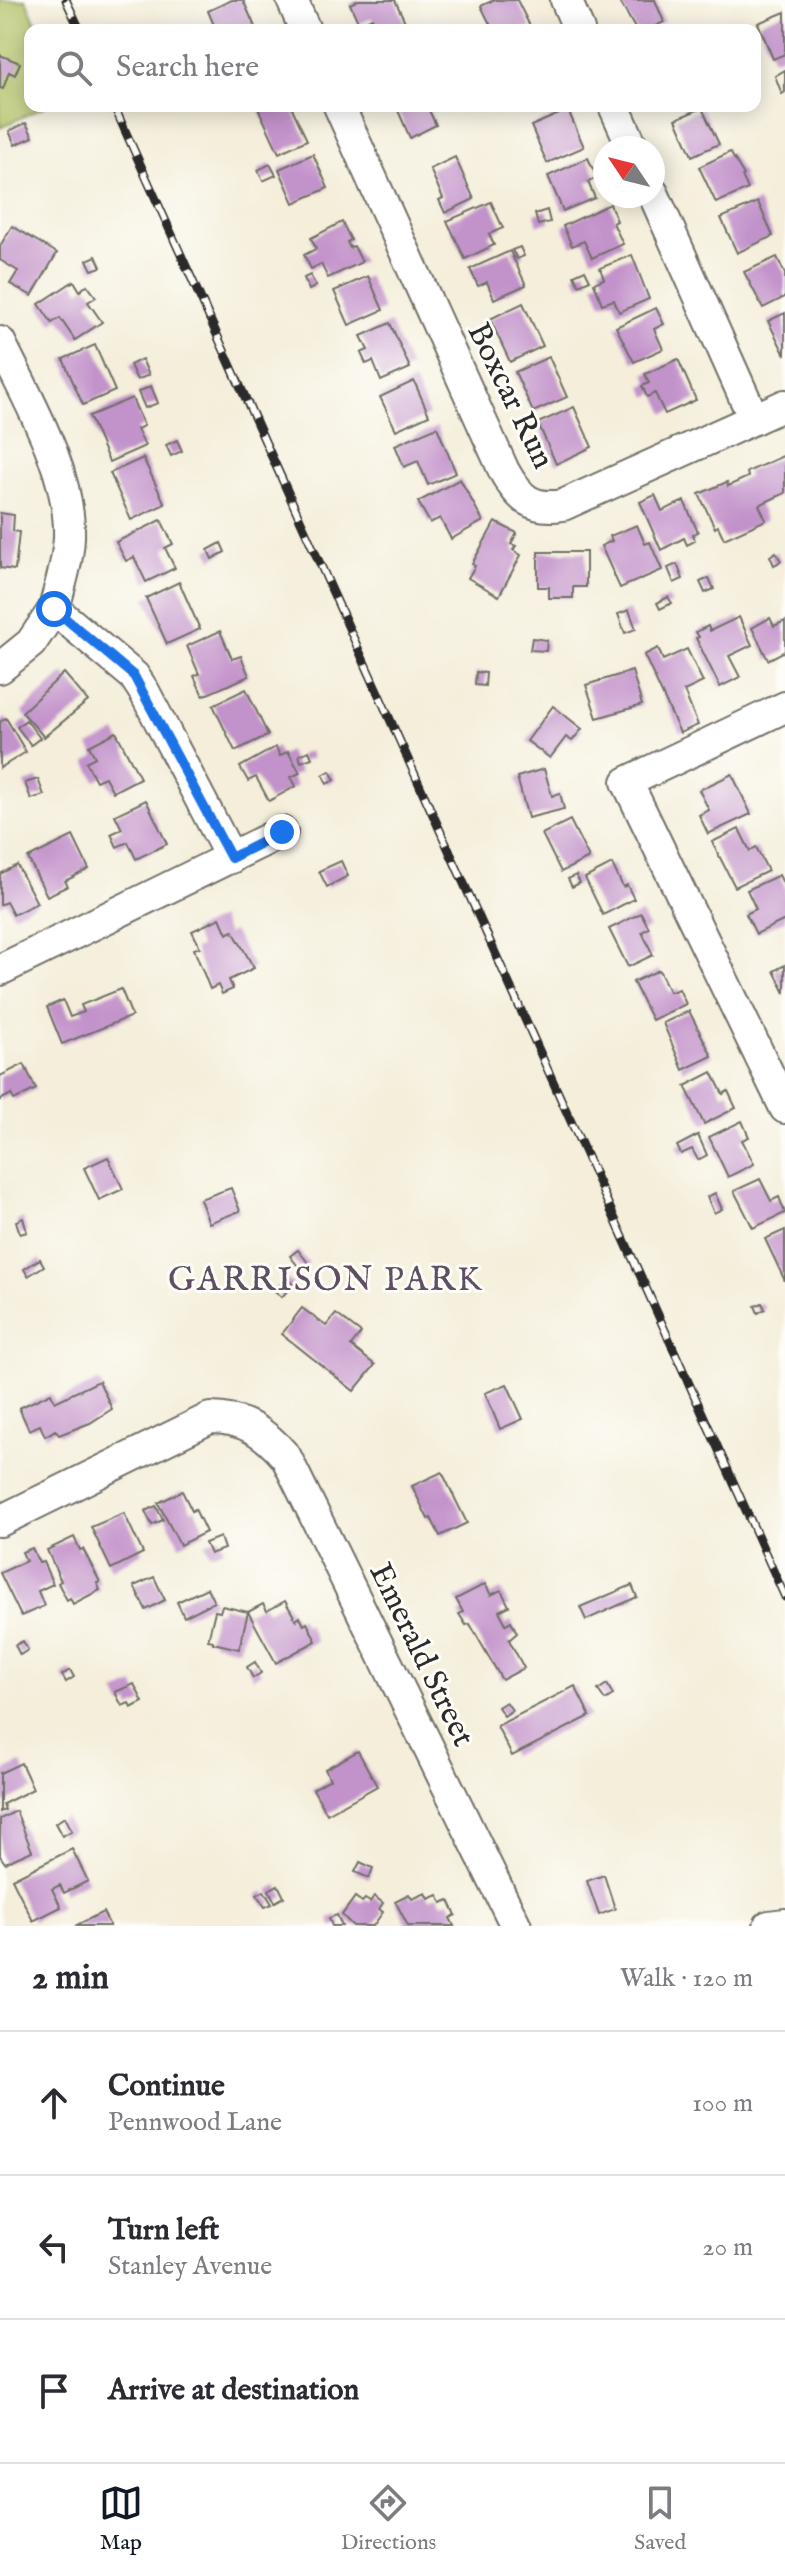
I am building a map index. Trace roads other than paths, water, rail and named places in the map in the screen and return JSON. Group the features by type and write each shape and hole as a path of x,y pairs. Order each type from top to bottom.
{"street":[{"path":"292,0 302,24"},
{"path":"566,0 576,24"},
{"name":"Boxcar Run","path":"342,112 504,471 513,487 526,500 537,506 563,505 785,405"},
{"path":"617,112 628,136"},
{"path":"660,208 754,419"},
{"path":"0,342 56,462 65,494 68,548 54,609 31,643 0,668"},
{"path":"54,609 134,676 231,858"},
{"path":"785,707 627,782 785,1108"},
{"path":"0,970 282,832"},
{"name":"Emerald Street","path":"0,1521 210,1418 229,1418 251,1426 273,1441 286,1457 516,1926"},
{"path":"769,1926 785,1924"}],"railway":[{"path":"66,0 77,24"},
{"path":"117,112 785,1597"}],"district":[{"name":"GARRISON PARK","path":"326,1278"}]}
